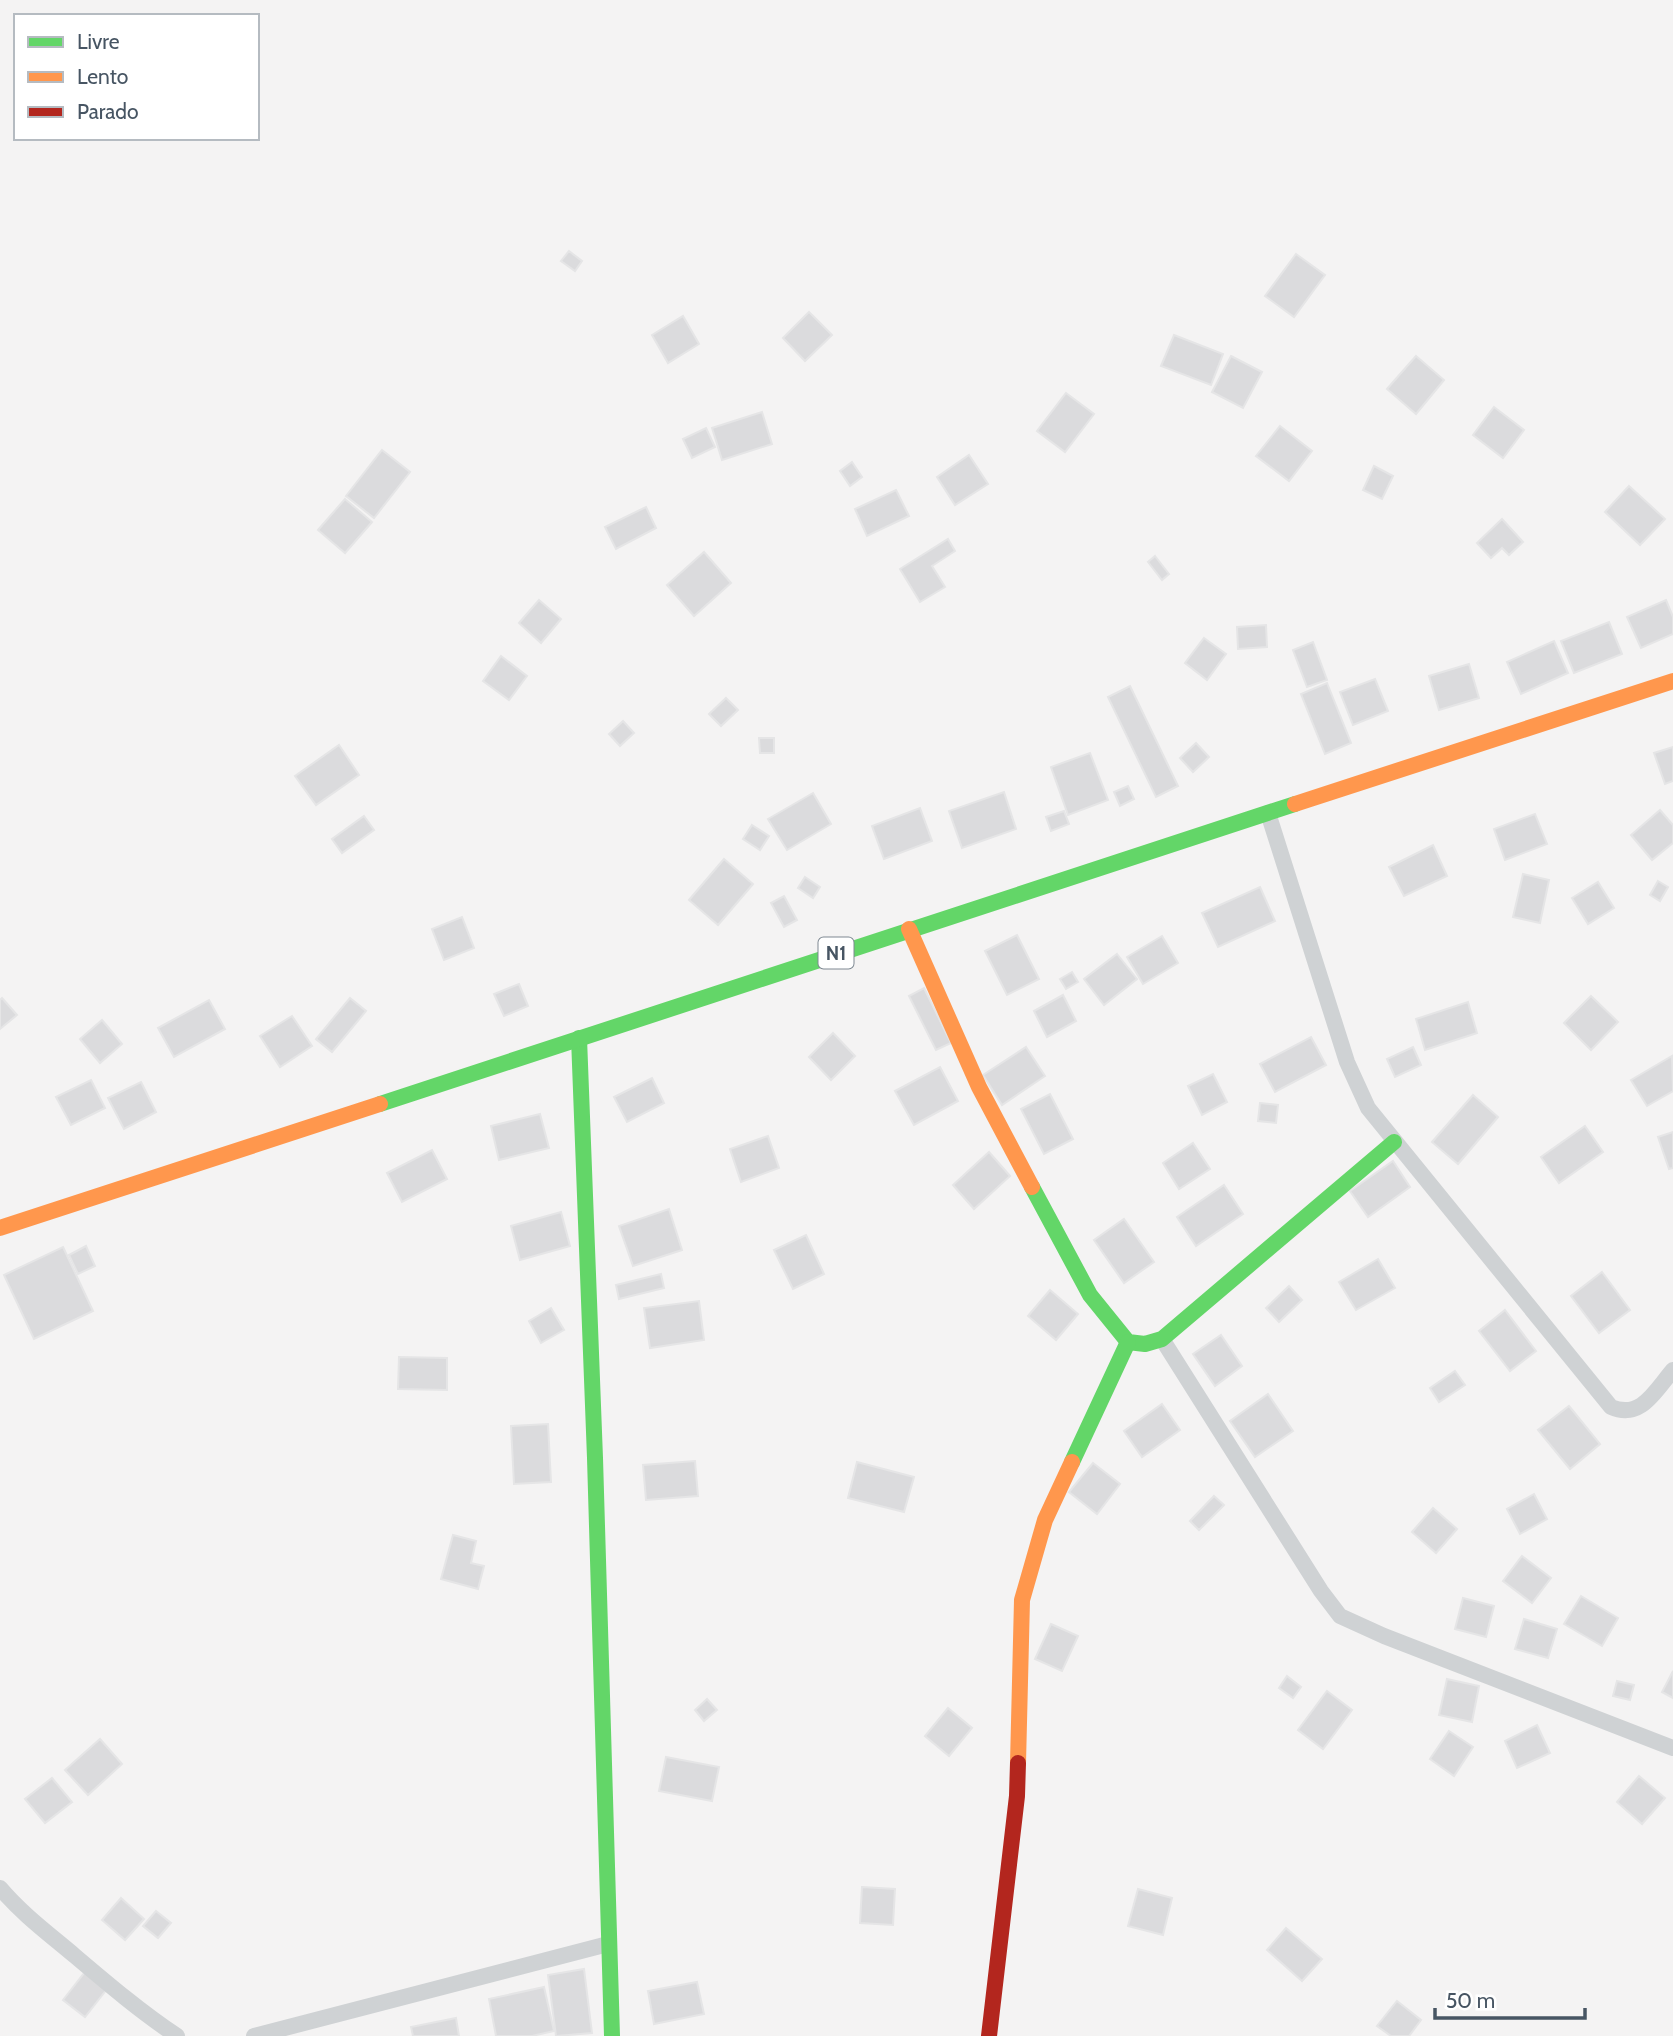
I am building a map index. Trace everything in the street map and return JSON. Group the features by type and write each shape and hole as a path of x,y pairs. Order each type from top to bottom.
{"street":[{"name":"N1","path":"0,1228 1673,681"},
{"path":"1268,813 1347,1062 1368,1108 1611,1407 1622,1412 1634,1410 1646,1402 1673,1370"},
{"path":"909,929 985,1099 1090,1295 1128,1342 1145,1344 1162,1339 1394,1142"},
{"path":"579,1038 595,1458 611,2036"},
{"path":"1162,1339 1321,1591 1340,1616 1384,1636 1673,1748"},
{"path":"989,2036 1017,1796 1022,1600 1045,1520 1128,1342"},
{"path":"0,1888 17,1908 42,1929 145,2014 177,2036"},
{"path":"254,2036 608,1944"}],"building":[{"path":"569,251 582,261 575,271 561,261"},
{"path":"1296,254 1325,275 1294,317 1265,296"},
{"path":"809,312 832,335 805,361 783,338"},
{"path":"683,316 699,344 668,363 652,335"},
{"path":"1174,335 1223,354 1211,385 1161,366"},
{"path":"1231,356 1262,372 1243,408 1212,392"},
{"path":"1416,356 1444,380 1416,414 1387,389"},
{"path":"1066,393 1094,414 1065,452 1037,431"},
{"path":"1494,407 1524,430 1503,458 1473,435"},
{"path":"762,412 772,444 722,460 712,428"},
{"path":"1280,426 1312,451 1289,481 1256,456"},
{"path":"706,428 715,447 692,458 683,439"},
{"path":"382,450 410,472 374,518 346,496"},
{"path":"969,455 988,484 955,505 937,477"},
{"path":"852,462 862,477 850,486 840,471"},
{"path":"1374,466 1393,476 1382,499 1363,490"},
{"path":"1629,486 1665,519 1640,545 1605,512"},
{"path":"896,490 909,516 867,536 855,509"},
{"path":"345,499 372,522 345,553 318,530"},
{"path":"646,507 656,528 616,549 605,527"},
{"path":"1502,519 1523,542 1509,555 1502,548 1491,558 1477,543"},
{"path":"948,539 955,551 932,566 945,587 920,602 900,569"},
{"path":"704,552 731,583 694,616 667,585"},
{"path":"1155,556 1169,574 1162,580 1148,562"},
{"path":"539,600 561,619 541,643 519,623"},
{"path":"1666,600 1673,617 1673,634 1641,648 1627,617"},
{"path":"1609,622 1622,654 1574,673 1561,641"},
{"path":"1266,625 1267,647 1238,649 1237,627"},
{"path":"1204,638 1226,654 1207,680 1185,663"},
{"path":"1554,641 1568,673 1521,694 1507,662"},
{"path":"1313,642 1327,680 1307,687 1293,650"},
{"path":"501,656 527,676 509,700 483,681"},
{"path":"1469,664 1479,698 1439,710 1429,676"},
{"path":"1375,679 1388,711 1353,725 1340,692"},
{"path":"1327,683 1351,743 1325,754 1301,694"},
{"path":"1130,686 1178,786 1156,797 1108,697"},
{"path":"726,698 738,710 721,726 709,714"},
{"path":"623,721 634,733 620,746 609,734"},
{"path":"759,738 774,738 774,753 760,753"},
{"path":"1196,743 1209,757 1193,772 1180,758"},
{"path":"339,745 359,775 316,805 295,776"},
{"path":"1673,747 1673,781 1665,784 1654,753"},
{"path":"1090,753 1108,800 1068,815 1051,767"},
{"path":"1128,786 1134,799 1120,806 1114,792"},
{"path":"1004,792 1016,829 962,848 949,811"},
{"path":"813,793 831,824 787,850 768,819"},
{"path":"920,808 932,841 884,859 872,826"},
{"path":"1660,810 1673,825 1673,843 1652,860 1631,835"},
{"path":"1064,811 1069,824 1051,831 1046,817"},
{"path":"1535,814 1547,844 1505,860 1494,829"},
{"path":"364,816 374,830 342,853 332,839"},
{"path":"752,825 769,836 760,850 743,839"},
{"path":"1433,845 1447,876 1404,896 1389,867"},
{"path":"724,859 753,884 718,925 689,900"},
{"path":"1523,874 1549,880 1540,923 1513,917"},
{"path":"805,877 820,887 813,898 798,888"},
{"path":"1658,881 1668,887 1660,901 1650,895"},
{"path":"1598,882 1614,908 1588,924 1572,898"},
{"path":"1260,887 1275,921 1218,947 1202,913"},
{"path":"784,896 797,920 784,927 771,903"},
{"path":"462,917 474,948 444,960 432,929"},
{"path":"1017,935 1039,979 1007,995 985,951"},
{"path":"1162,936 1178,963 1143,984 1127,957"},
{"path":"1117,954 1137,979 1104,1005 1084,979"},
{"path":"1072,972 1078,982 1066,989 1060,979"},
{"path":"519,984 528,1006 504,1016 494,994"},
{"path":"924,988 951,1043 936,1050 909,996"},
{"path":"1063,995 1076,1021 1047,1037 1034,1011"},
{"path":"1591,996 1618,1022 1591,1050 1564,1023"},
{"path":"2,998 17,1015 0,1029 0,1000"},
{"path":"350,998 366,1011 332,1052 316,1039"},
{"path":"209,1000 225,1029 174,1057 158,1028"},
{"path":"1468,1002 1477,1033 1425,1050 1416,1019"},
{"path":"292,1016 312,1046 280,1067 260,1036"},
{"path":"102,1020 122,1044 100,1063 80,1039"},
{"path":"833,1033 855,1056 831,1080 809,1057"},
{"path":"1311,1037 1326,1065 1275,1092 1260,1064"},
{"path":"1026,1047 1045,1076 1002,1105 983,1075"},
{"path":"1413,1047 1421,1065 1395,1077 1387,1059"},
{"path":"1672,1056 1673,1091 1647,1106 1631,1080"},
{"path":"940,1067 958,1101 914,1125 895,1091"},
{"path":"1213,1074 1227,1102 1202,1115 1188,1086"},
{"path":"652,1078 664,1103 627,1122 614,1097"},
{"path":"91,1080 105,1108 71,1125 56,1097"},
{"path":"141,1082 156,1112 124,1129 108,1098"},
{"path":"1050,1094 1073,1139 1044,1154 1021,1109"},
{"path":"1473,1095 1498,1117 1458,1164 1432,1142"},
{"path":"1260,1103 1278,1105 1276,1123 1258,1121"},
{"path":"540,1114 549,1148 499,1160 491,1126"},
{"path":"1585,1126 1603,1152 1559,1183 1541,1157"},
{"path":"1673,1132 1673,1168 1669,1169 1658,1137"},
{"path":"768,1136 779,1168 741,1182 730,1149"},
{"path":"1193,1143 1210,1169 1179,1189 1163,1163"},
{"path":"432,1150 447,1179 402,1202 387,1173"},
{"path":"989,1152 1010,1176 974,1209 953,1185"},
{"path":"1393,1161 1410,1187 1368,1217 1350,1191"},
{"path":"1224,1185 1243,1214 1196,1246 1177,1217"},
{"path":"669,1209 682,1250 633,1266 619,1226"},
{"path":"561,1212 570,1246 520,1260 511,1226"},
{"path":"1124,1219 1154,1262 1124,1283 1094,1240"},
{"path":"806,1235 824,1274 793,1289 774,1250"},
{"path":"86,1246 95,1266 78,1274 69,1255"},
{"path":"63,1247 93,1311 34,1339 4,1275"},
{"path":"1378,1259 1395,1288 1356,1310 1339,1282"},
{"path":"1602,1272 1630,1310 1599,1333 1571,1296"},
{"path":"661,1274 664,1288 619,1299 616,1285"},
{"path":"1289,1286 1302,1300 1279,1322 1266,1308"},
{"path":"1050,1290 1078,1314 1056,1340 1028,1316"},
{"path":"699,1301 704,1340 650,1348 644,1308"},
{"path":"551,1308 564,1330 541,1343 529,1321"},
{"path":"1505,1310 1536,1351 1510,1371 1479,1331"},
{"path":"1221,1335 1242,1366 1215,1386 1193,1354"},
{"path":"399,1357 447,1358 447,1390 398,1389"},
{"path":"1455,1371 1465,1385 1439,1402 1430,1388"},
{"path":"1268,1394 1293,1431 1255,1457 1230,1421"},
{"path":"1162,1404 1180,1430 1142,1457 1124,1431"},
{"path":"1569,1406 1600,1444 1570,1469 1538,1430"},
{"path":"548,1424 551,1482 514,1484 511,1426"},
{"path":"695,1461 698,1496 646,1500 643,1465"},
{"path":"857,1462 914,1477 904,1512 848,1498"},
{"path":"1093,1463 1120,1484 1097,1514 1069,1492"},
{"path":"1534,1494 1547,1519 1520,1534 1507,1509"},
{"path":"1214,1496 1224,1505 1199,1530 1190,1521"},
{"path":"1433,1508 1457,1529 1436,1553 1412,1532"},
{"path":"453,1535 476,1541 471,1563 484,1566 478,1589 441,1579"},
{"path":"1522,1556 1551,1578 1532,1603 1503,1581"},
{"path":"1581,1596 1618,1618 1602,1646 1564,1624"},
{"path":"1463,1598 1494,1606 1486,1637 1455,1629"},
{"path":"1524,1619 1557,1629 1548,1658 1515,1649"},
{"path":"1051,1624 1078,1636 1062,1671 1035,1659"},
{"path":"1673,1671 1673,1698 1662,1692"},
{"path":"1287,1676 1301,1687 1293,1698 1279,1688"},
{"path":"1447,1679 1479,1686 1472,1722 1439,1715"},
{"path":"1617,1681 1634,1685 1630,1700 1613,1696"},
{"path":"1327,1691 1352,1710 1323,1749 1298,1730"},
{"path":"707,1699 717,1710 704,1721 695,1710"},
{"path":"948,1708 972,1728 949,1756 925,1736"},
{"path":"1537,1725 1550,1753 1517,1768 1505,1741"},
{"path":"1449,1731 1473,1747 1454,1776 1430,1759"},
{"path":"100,1739 122,1764 88,1795 65,1770"},
{"path":"666,1757 719,1767 712,1801 659,1791"},
{"path":"1639,1776 1665,1798 1642,1824 1617,1802"},
{"path":"52,1778 72,1802 45,1823 25,1799"},
{"path":"862,1887 895,1889 893,1925 860,1923"},
{"path":"1138,1889 1172,1898 1163,1935 1128,1926"},
{"path":"121,1898 144,1919 125,1940 102,1920"},
{"path":"156,1911 171,1923 158,1938 143,1926"},
{"path":"1286,1928 1322,1959 1302,1981 1267,1950"},
{"path":"584,1969 592,2033 556,2036 548,1975"},
{"path":"85,1972 107,1989 85,2017 63,2000"},
{"path":"697,1982 704,2014 654,2024 648,1991"},
{"path":"544,1987 554,2031 532,2036 496,2036 489,1999"},
{"path":"1397,2001 1421,2020 1409,2036 1391,2036 1377,2026"},
{"path":"456,2018 459,2036 413,2036 411,2027"}],"traffic: fast":[{"path":"380,1104 1295,804"},
{"path":"579,1038 595,1458 612,2036"},
{"path":"1032,1187 1090,1295 1128,1342 1145,1344 1162,1339 1394,1142"},
{"path":"1072,1462 1128,1342"}],"traffic: slow":[{"path":"1295,804 1673,681"},
{"path":"909,929 979,1087 1032,1187"},
{"path":"0,1228 380,1104"},
{"path":"1018,1763 1022,1600 1045,1520 1072,1462"}],"traffic: jam":[{"path":"989,2036 1017,1796 1018,1763"}]}
